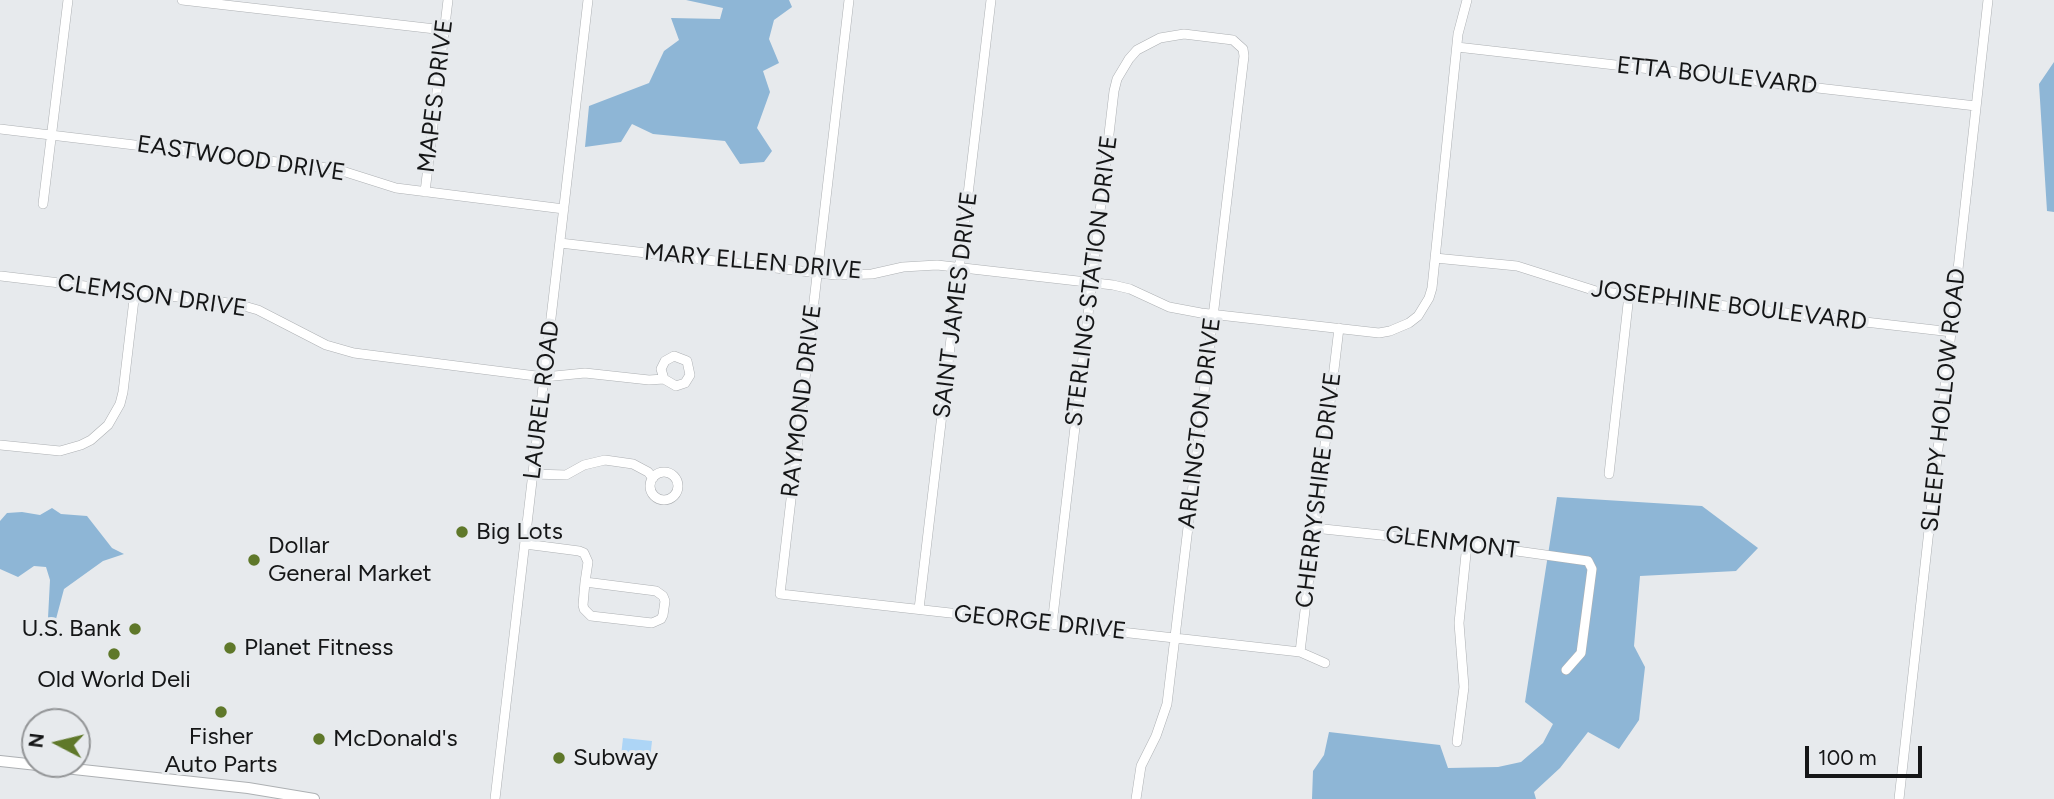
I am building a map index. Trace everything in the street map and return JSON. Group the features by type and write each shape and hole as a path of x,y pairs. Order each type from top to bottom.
{"main road":[{"path":"0,761 248,788 314,799"}],"street":[{"path":"43,204 68,0"},
{"path":"182,0 444,30"},
{"name":"MAPES DRIVE","path":"425,192 448,0"},
{"name":"LAUREL ROAD","path":"495,799 588,0"},
{"name":"RAYMOND DRIVE","path":"780,594 849,0"},
{"name":"SAINT JAMES DRIVE","path":"919,609 991,0"},
{"path":"1435,258 1457,47 1466,0"},
{"name":"SLEEPY HOLLOW ROAD","path":"1899,799 1989,0"},
{"name":"STERLING STATION DRIVE","path":"1052,625 1114,91 1122,69 1137,50 1149,43 1172,35 1233,40 1239,43"},
{"name":"ARLINGTON DRIVE","path":"1136,799 1141,766 1156,736 1167,704 1244,56 1239,43"},
{"name":"ETTA BOULEVARD","path":"1457,47 1976,106"},
{"name":"EASTWOOD DRIVE","path":"0,129 336,169 388,186 564,209"},
{"name":"MARY ELLEN DRIVE","path":"560,243 853,275 920,265 960,268 1130,289 1177,309 1379,333 1409,323 1424,308 1429,298 1435,258"},
{"name":"JOSEPHINE BOULEVARD","path":"1435,258 1517,266 1554,276 1583,288 1629,295 1952,332"},
{"name":"CLEMSON DRIVE","path":"1,276 237,304 258,310 326,345 354,353 544,377 584,373 649,380 664,379"},
{"path":"0,445 60,451 81,445 108,425 120,404 123,392 135,291"},
{"path":"1609,474 1629,295"},
{"name":"CHERRYSHIRE DRIVE","path":"1300,652 1339,328"},
{"path":"533,474 545,477 566,475 584,465 605,460 632,464 648,472 653,478"},
{"name":"GLENMONT","path":"1314,528 1467,544 1588,561 1592,569 1581,653 1566,670"},
{"path":"525,544 584,553 588,562 585,582 583,605 587,613 652,623 663,615 663,596 656,591 585,582"},
{"path":"1457,742 1464,687 1459,623 1467,544"},
{"name":"GEORGE DRIVE","path":"780,594 1300,652 1325,663"}],"shaded area":[{"path":"686,0 789,0 792,7 774,20 769,39 779,63 763,71 770,92 757,128 772,151 764,162 740,164 725,141 653,134 632,124 621,142 585,147 589,106 649,83 664,51 679,40 671,18 720,19 723,8"},
{"path":"2054,62 2054,212 2047,211 2039,84"},
{"path":"1557,497 1702,506 1758,548 1736,571 1640,576 1634,646 1645,667 1639,720 1619,749 1588,732 1560,768 1534,792 1536,799 1312,799 1313,771 1324,755 1329,732 1440,745 1448,768 1498,767 1521,762 1543,743 1553,724 1525,702"},
{"path":"52,508 61,514 87,516 112,548 124,554 103,561 64,589 56,619 48,618 50,580 46,567 34,566 18,577 0,569 0,521 7,513 40,515"},
{"path":"623,738 652,741 650,759 621,756"}],"place":[{"name":"Big Lots","path":"462,532"},
{"name":"Dollar General Market","path":"254,560"},
{"name":"U.S. Bank","path":"135,629"},
{"name":"Planet Fitness","path":"230,648"},
{"name":"Old World Deli","path":"114,654"},
{"name":"Fisher Auto Parts","path":"221,712"},
{"name":"McDonald's","path":"319,739"},
{"name":"Subway","path":"559,758"}]}
